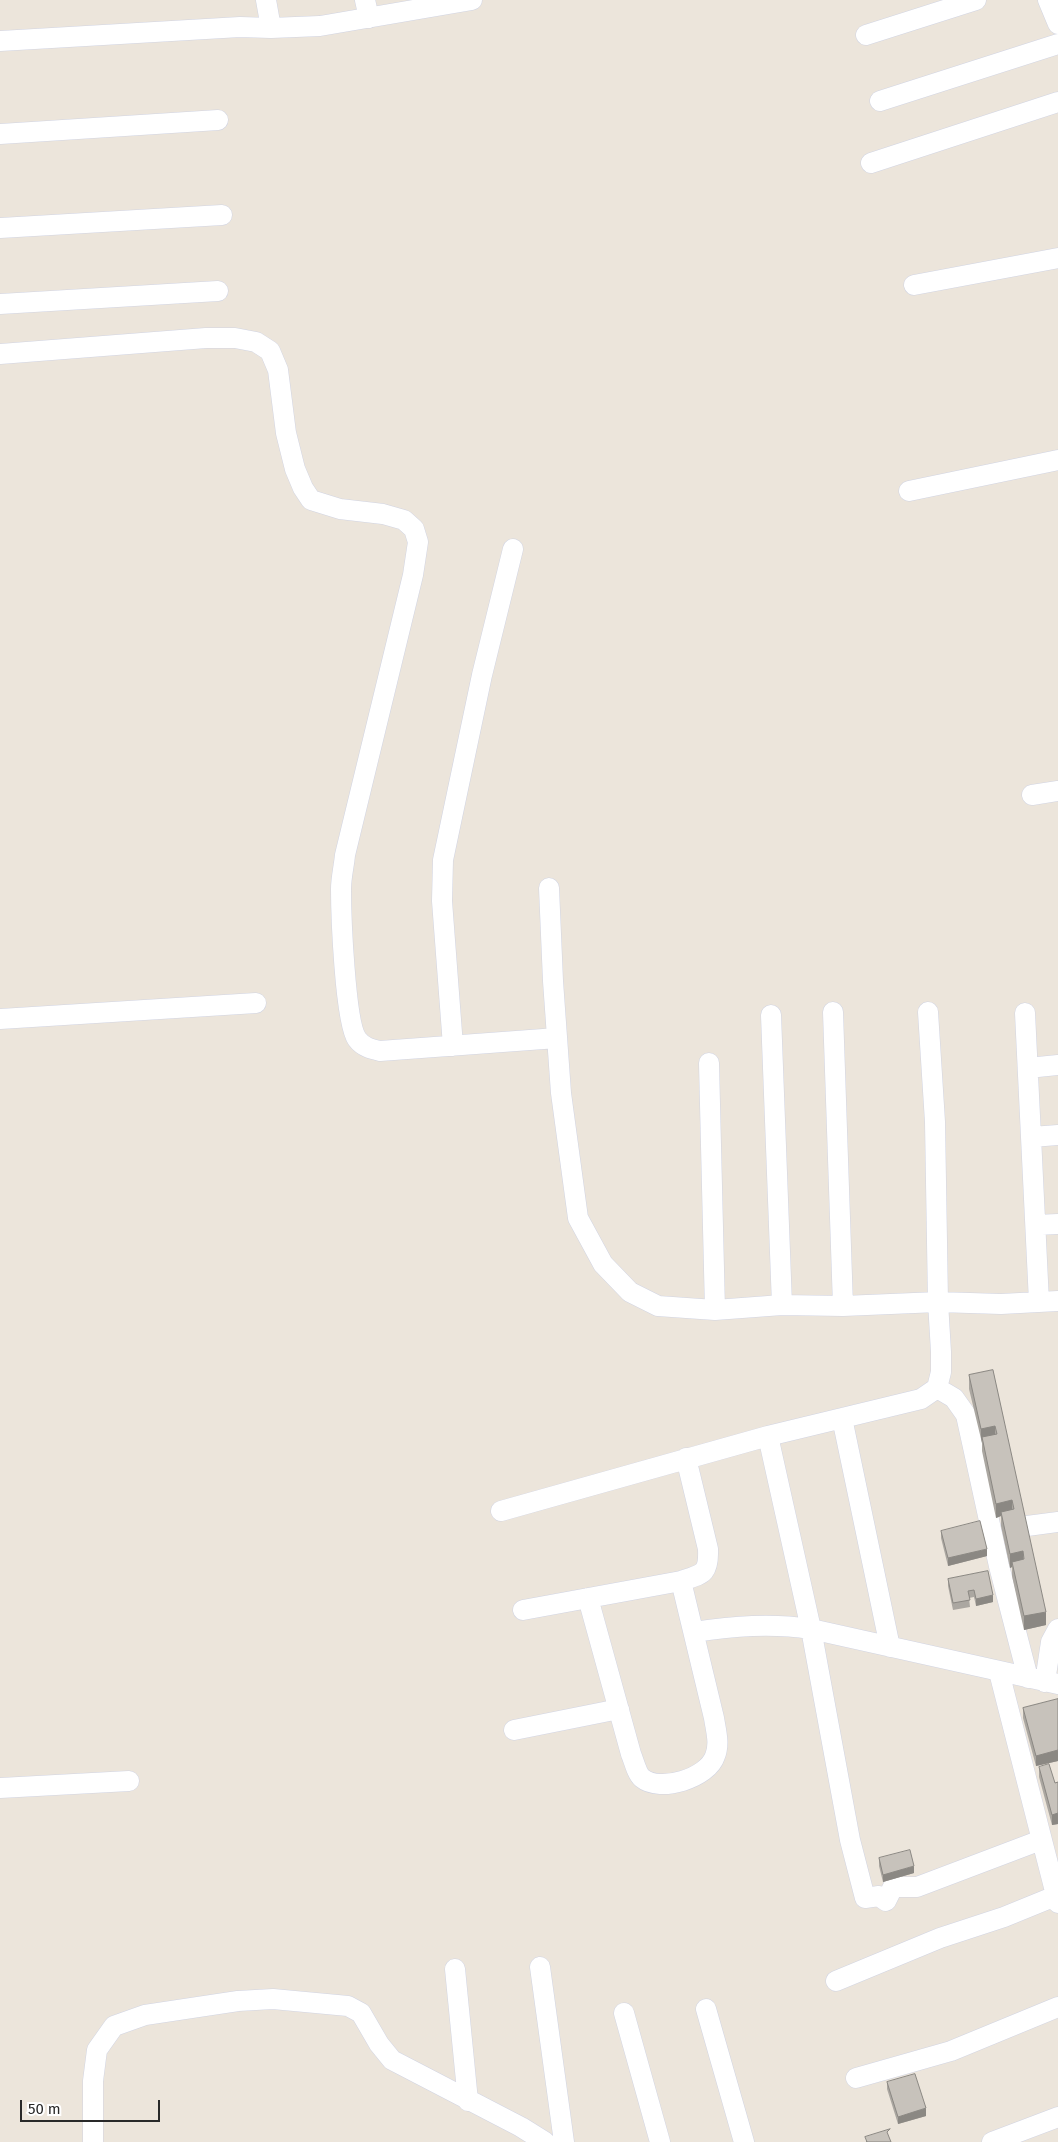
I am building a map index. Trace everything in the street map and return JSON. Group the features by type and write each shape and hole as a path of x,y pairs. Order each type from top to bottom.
{"street":[{"path":"266,0 271,28"},
{"path":"866,35 976,0"},
{"path":"1048,0 1058,24"},
{"path":"0,41 240,26 271,28 320,26 367,9 459,1"},
{"path":"880,101 1058,44"},
{"path":"871,163 1058,102"},
{"path":"0,134 218,120"},
{"path":"0,228 222,215"},
{"path":"914,285 1058,258"},
{"path":"0,304 218,291"},
{"path":"0,354 197,338 235,338 256,342 270,351 278,370 286,433 295,469 303,488 311,500 340,509 383,514 404,520 414,529 418,542 412,575 345,855 341,887 341,919 349,1014 356,1038 365,1047 380,1051 557,1038"},
{"path":"909,491 1058,460"},
{"path":"452,1046 442,900 443,860 482,676 513,549"},
{"path":"1032,795 1058,791"},
{"path":"549,888 561,1093 578,1218 603,1264 630,1292 658,1306 715,1310 782,1305 843,1306 938,1302 1053,1306 1036,1225 1026,1013"},
{"path":"0,1019 256,1003"},
{"path":"833,1012 843,1306"},
{"path":"502,1511 768,1436 921,1399 937,1388 941,1372 935,1122 928,1012"},
{"path":"771,1015 782,1305"},
{"path":"709,1063 715,1310"},
{"path":"1028,1068 1058,1065"},
{"path":"1032,1137 1058,1135"},
{"path":"1036,1225 1058,1224"},
{"path":"937,1388 954,1398 966,1416 995,1531 1044,1681"},
{"path":"842,1418 890,1647"},
{"path":"768,1436 811,1629 850,1840 865,1898 879,1896 886,1901 893,1887 917,1887 1042,1840"},
{"path":"523,1610 681,1581 703,1573 709,1564 708,1550 686,1458"},
{"path":"1026,1526 1058,1522"},
{"path":"588,1598 631,1754 642,1778 658,1786 683,1781 704,1771 715,1758 718,1741 681,1581"},
{"path":"694,1632 755,1624 811,1629 1044,1681"},
{"path":"1044,1681 1051,1642 1058,1628"},
{"path":"836,1981 940,1938 1057,1898 999,1672"},
{"path":"514,1730 619,1709"},
{"path":"0,1788 128,1781"},
{"path":"540,1967 564,2142"},
{"path":"455,1969 468,2101"},
{"path":"93,2142 93,2081 97,2050 114,2026 145,2015 238,2001 273,2000 348,2006 361,2013 379,2044 392,2060 545,2142"},
{"path":"856,2078 951,2051 1058,2007"},
{"path":"706,2009 744,2142"},
{"path":"624,2014 660,2142"},
{"path":"992,2142 1058,2117"}],"building":[{"path":"993,1370 1046,1612 1024,1616 1012,1562 1024,1559 1023,1551 1010,1554 1001,1512 1014,1509 1012,1500 996,1504 982,1437 997,1434 995,1426 981,1429 969,1375"},
{"path":"980,1521 987,1549 948,1558 941,1531"},
{"path":"988,1571 993,1595 976,1599 974,1590 968,1591 970,1600 953,1603 948,1579"},
{"path":"1058,1699 1058,1750 1036,1756 1023,1708"},
{"path":"1049,1764 1055,1783 1058,1782 1058,1813 1052,1815 1039,1767"},
{"path":"910,1850 914,1866 883,1875 879,1858"},
{"path":"915,2074 926,2108 898,2117 887,2082"},
{"path":"890,2129 887,2132 891,2142 867,2142 865,2137"}]}
